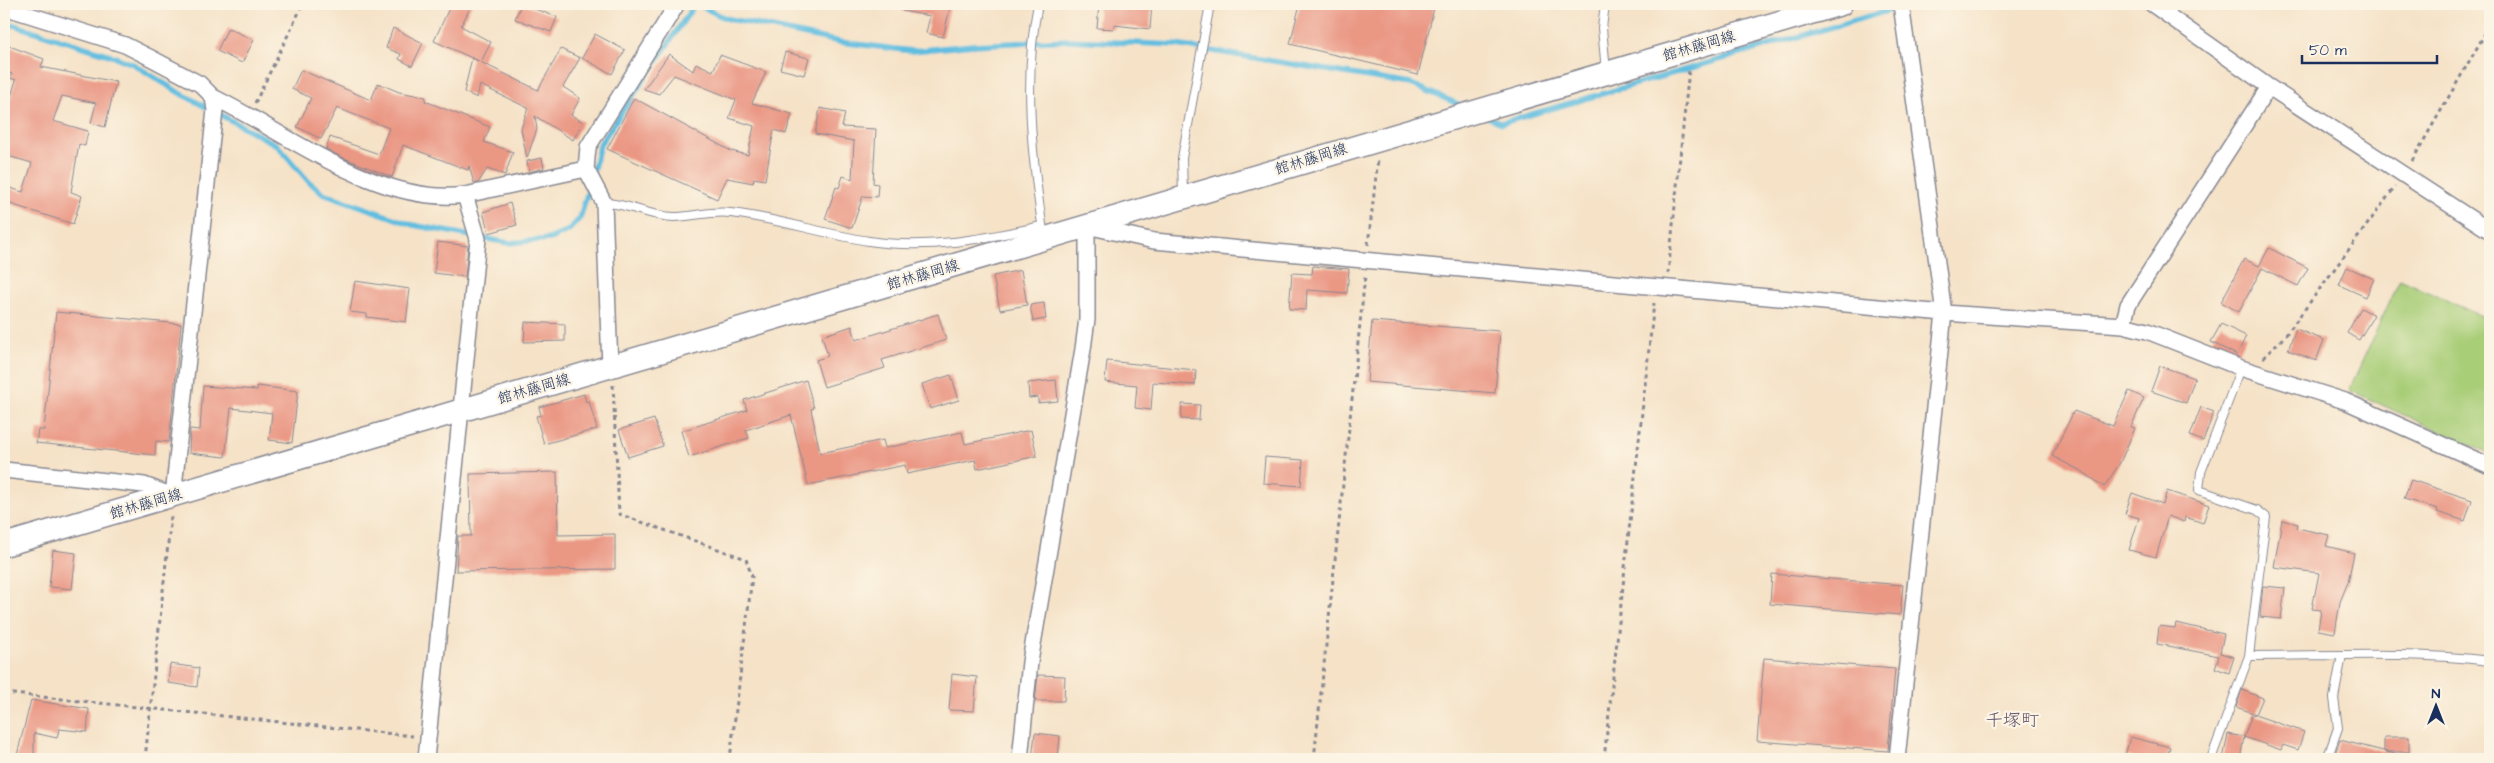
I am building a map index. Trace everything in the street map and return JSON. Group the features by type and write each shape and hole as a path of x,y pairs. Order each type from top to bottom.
{"main road":[{"name":"館林藤岡線","path":"4,545 610,367 1043,233 1087,226 1841,4"}],"street":[{"path":"610,367 604,203 586,169 588,147 677,4"},
{"path":"1897,759 1944,313 1901,4"},
{"path":"2152,4 2268,87 2490,231"},
{"path":"4,7 40,20 124,45 200,84 213,97 334,163 394,188 422,196 445,198 465,196 586,169"},
{"path":"2123,325 2128,305 2268,87"},
{"path":"4,470 144,485 173,496 214,124 213,97"},
{"path":"426,759 478,239 465,196"},
{"path":"1020,759 1030,662 1087,319 1087,226 1154,240 1944,313 2123,325 2147,331 2246,369 2345,401 2490,466"}],"lane":[{"path":"604,203 616,202 646,213 674,217 730,212 870,241 906,245 962,242 1043,233 1037,195 1032,77 1032,46 1038,4"},
{"path":"1183,198 1182,158 1210,4"},
{"path":"1605,4 1602,28 1607,73"},
{"path":"2211,759 2249,656 2266,518 2257,510 2199,490 2201,472 2246,369"},
{"path":"2249,656 2444,655 2490,661"},
{"path":"2327,759 2338,728 2334,698 2342,656"}],"path":[{"path":"249,115 302,4"},
{"path":"2246,369 2285,336 2404,175 2490,25"},
{"path":"1604,759 1691,48"},
{"path":"1314,759 1366,260 1381,139"},
{"path":"610,367 614,389 619,514 746,559 752,577 730,759"},
{"path":"144,759 152,707 173,496"},
{"path":"4,693 152,707 429,738"}],"green space":[{"path":"2400,279 2490,320 2490,454 2349,390"}],"building":[{"path":"451,4 472,4 461,26 491,42 481,62 434,41"},
{"path":"521,4 557,17 551,32 515,19"},
{"path":"902,4 951,4 943,37 926,33 930,16 902,11"},
{"path":"1099,4 1152,4 1150,29 1114,25 1114,29 1097,28"},
{"path":"1300,4 1435,4 1418,75 1290,44"},
{"path":"228,28 254,40 242,63 217,51"},
{"path":"393,28 423,43 412,66 399,59 401,54 386,48"},
{"path":"595,34 625,50 612,74 582,58"},
{"path":"4,44 44,59 41,67 116,82 105,127 91,123 96,103 62,96 53,121 88,131 85,146 79,144 71,192 82,196 73,224 4,202 4,186 23,192 32,163 4,155 4,120 16,80 10,78 12,74 4,71"},
{"path":"561,49 580,58 563,87 580,98 571,115 583,122 573,140 535,116 537,129 527,158 521,129 528,108 480,85 477,98 464,92 472,58 538,90"},
{"path":"785,52 809,58 804,75 780,69"},
{"path":"669,54 693,71 696,63 713,71 720,55 766,72 752,103 792,114 786,134 774,130 765,180 754,178 753,183 727,178 717,199 607,149 634,98 731,151 748,155 754,126 729,118 736,100 674,75 659,94 644,89"},
{"path":"301,70 371,100 378,83 399,92 426,97 425,101 490,127 484,142 513,152 505,175 487,169 478,183 474,183 469,166 468,170 403,145 392,177 339,156 326,149 330,137 379,154 389,128 337,108 321,139 297,127 311,98 292,89"},
{"path":"820,108 845,113 842,127 876,129 873,183 878,184 877,197 863,196 852,228 825,219 836,187 839,188 843,176 852,179 854,141 815,134"},
{"path":"542,158 544,168 529,172 527,161"},
{"path":"510,203 517,225 489,233 483,212"},
{"path":"438,242 468,246 465,277 434,273"},
{"path":"2269,248 2308,268 2298,286 2262,268 2239,312 2221,302 2244,259 2259,266"},
{"path":"1313,266 1349,269 1347,293 1307,290 1306,310 1289,309 1292,273 1312,274"},
{"path":"2347,267 2374,279 2366,297 2339,285"},
{"path":"1021,270 1027,305 1000,310 993,276"},
{"path":"355,281 410,289 406,322 367,317 367,314 350,312"},
{"path":"1044,303 1046,319 1033,321 1030,305"},
{"path":"2361,308 2374,315 2359,340 2347,333"},
{"path":"56,312 181,324 169,442 156,441 155,455 36,443 38,430 44,430"},
{"path":"938,314 946,340 882,360 885,368 824,387 816,360 828,356 822,336 852,326 856,340"},
{"path":"1372,321 1500,331 1495,393 1367,382"},
{"path":"525,322 565,324 565,341 524,342"},
{"path":"2221,324 2246,336 2237,355 2211,342"},
{"path":"2296,329 2324,340 2316,361 2288,350"},
{"path":"1107,361 1196,370 1195,385 1153,382 1151,410 1135,408 1137,385 1105,382"},
{"path":"2160,366 2195,378 2186,403 2151,391"},
{"path":"951,375 959,400 930,409 922,384"},
{"path":"806,380 814,408 811,409 820,453 883,440 885,448 962,432 965,444 1031,430 1037,456 977,469 975,460 907,474 905,465 808,485 791,415 746,430 749,438 689,457 681,431 747,410 744,400"},
{"path":"1056,380 1058,401 1038,403 1038,397 1029,398 1028,383"},
{"path":"203,386 257,390 257,386 298,391 292,443 269,440 272,413 231,408 225,457 189,453 190,429 200,430"},
{"path":"2129,391 2144,398 2131,427 2135,428 2120,463 2104,487 2083,472 2052,456 2074,411 2113,426"},
{"path":"584,394 586,402 589,401 597,429 544,444 536,416 541,415 539,407"},
{"path":"1182,404 1200,405 1199,420 1181,419"},
{"path":"2201,407 2214,412 2203,441 2190,436"},
{"path":"654,419 663,446 628,457 619,430"},
{"path":"1265,457 1303,460 1301,486 1263,483"},
{"path":"557,472 558,535 615,534 615,569 456,571 458,536 471,536 470,474"},
{"path":"2411,480 2472,500 2465,521 2437,512 2438,509 2404,499"},
{"path":"2167,491 2209,505 2203,523 2185,517 2184,522 2168,516 2156,557 2129,550 2139,518 2125,514 2132,493 2163,504"},
{"path":"2282,520 2298,524 2297,528 2329,535 2326,546 2354,553 2348,582 2340,602 2335,633 2318,630 2321,610 2312,609 2319,573 2274,567"},
{"path":"53,550 76,553 72,589 49,587"},
{"path":"1772,574 1903,585 1900,615 1770,604"},
{"path":"2263,586 2285,588 2281,619 2260,617"},
{"path":"2176,623 2224,634 2220,653 2234,657 2229,673 2215,668 2219,656 2157,644 2159,626 2175,628"},
{"path":"1764,658 1895,669 1888,751 1757,741"},
{"path":"170,664 199,668 197,687 168,683"},
{"path":"952,674 977,677 974,711 949,710"},
{"path":"1038,675 1065,676 1064,701 1035,701"},
{"path":"2242,690 2263,698 2256,714 2236,707"},
{"path":"31,700 89,709 87,732 59,729 57,738 34,733 34,759 16,759"},
{"path":"2252,714 2304,732 2298,750 2283,745 2281,750 2244,737"},
{"path":"1035,733 1060,736 1058,759 1032,759"},
{"path":"2228,734 2244,737 2240,759 2223,759"},
{"path":"2130,737 2170,747 2167,759 2137,759 2125,756"},
{"path":"2384,737 2409,737 2409,752 2384,752"},
{"path":"2340,740 2395,754 2394,759 2351,759 2351,757 2335,754"}],"waterway":[{"path":"592,175 600,144 695,4"},
{"path":"697,4 725,18 840,42 912,51 973,45 1070,40 1176,45 1411,84 1465,107"},
{"path":"1485,116 1502,123 1911,4"},
{"path":"4,22 133,64 178,92 277,145 309,182 323,193 413,225 509,243 550,239 569,230 580,218 590,184"}],"district":[{"name":"千塚町","path":"2012,720"}]}
